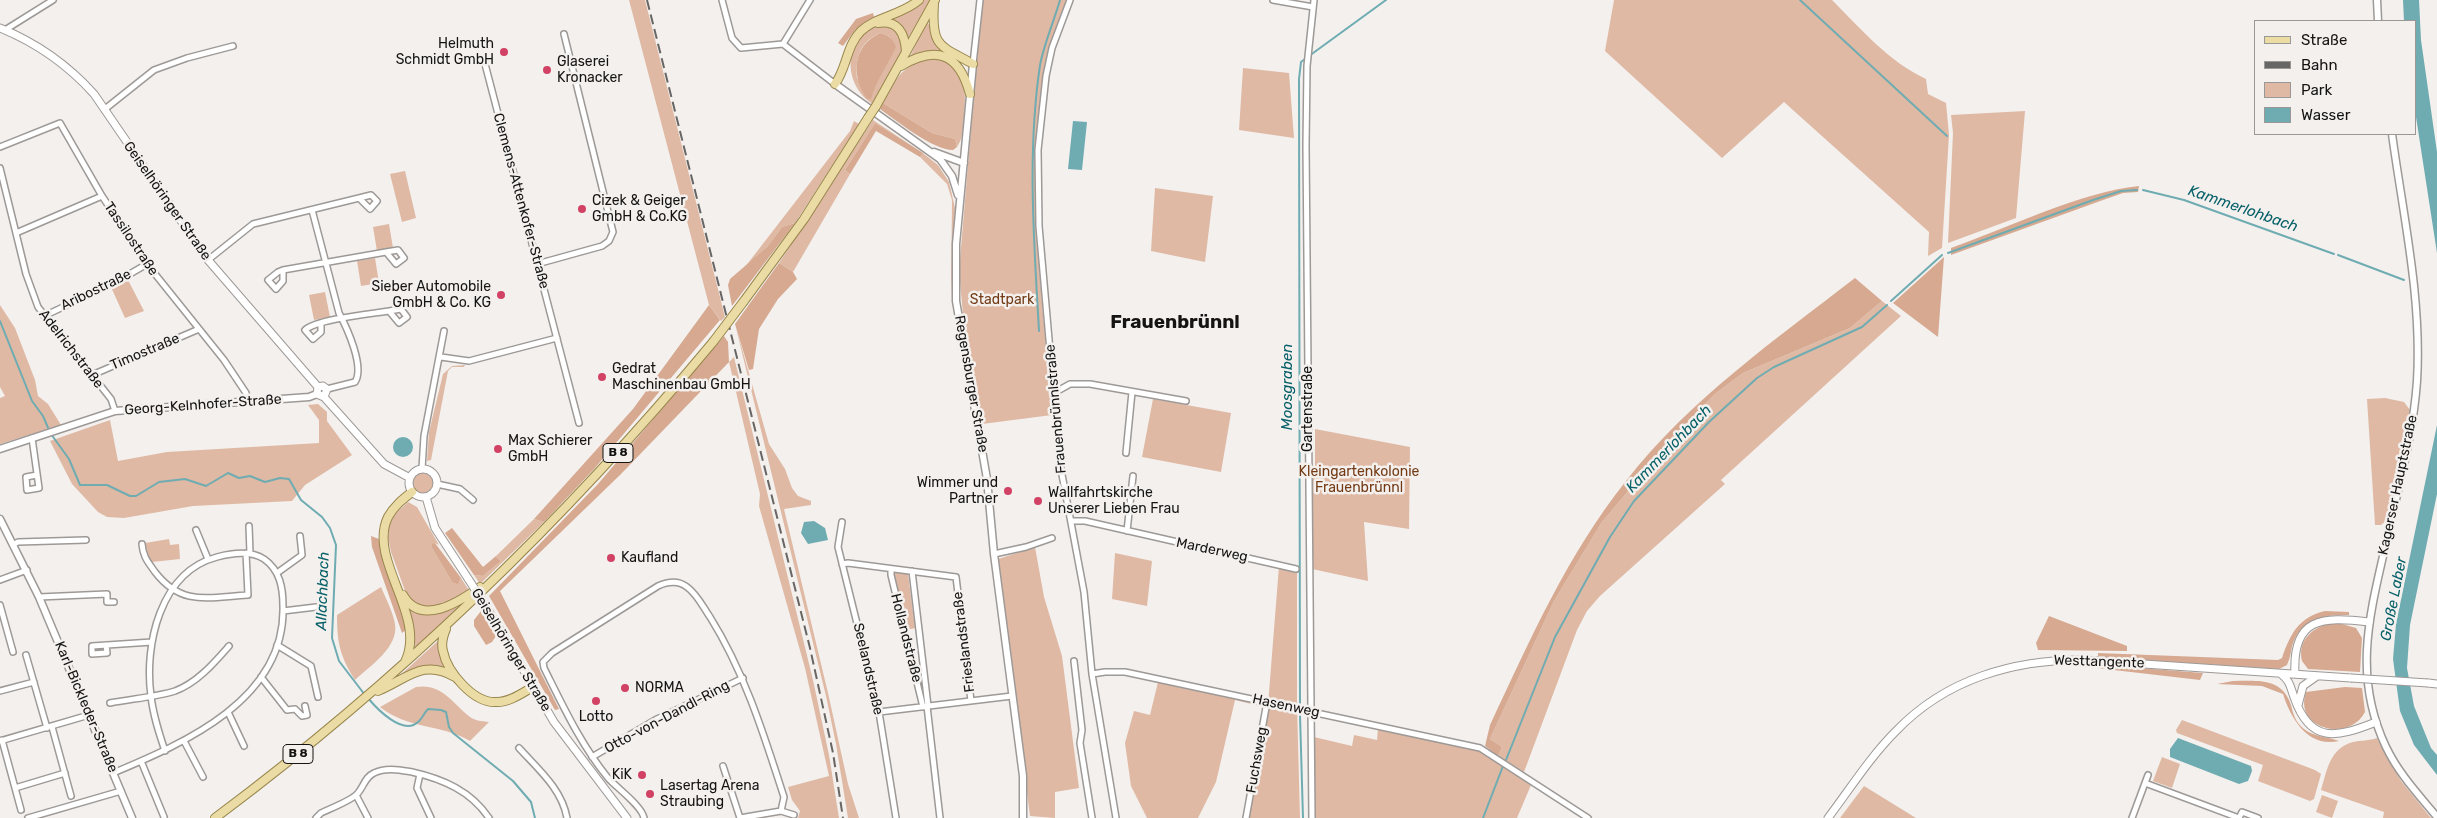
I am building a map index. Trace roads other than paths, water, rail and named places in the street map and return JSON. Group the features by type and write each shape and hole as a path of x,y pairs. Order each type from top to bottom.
{"main road":[{"path":"835,84 841,75 853,42 861,31 873,23 906,9 920,0"},
{"path":"934,1 933,24 940,45 948,53 973,64"},
{"name":"B 8","path":"215,818 280,769 403,666 517,557 627,443 744,302 804,219 876,106 934,1"},
{"path":"873,23 887,22 898,27 905,38 906,53"},
{"name":"Geiselhöringer Straße","path":"3,29 33,43 80,78 105,109 135,157 208,260 320,393 384,464 410,478"},
{"path":"899,67 922,55 936,54 952,60 960,68 970,94"},
{"path":"960,68 973,64"},
{"path":"320,393 327,389"},
{"path":"422,469 432,473 437,484 432,494 426,497 418,496 412,492 409,486 410,478 415,472 422,469"},
{"path":"403,666 409,654 411,640 397,584 388,558 386,524 395,507 412,492"},
{"name":"Geiselhöringer Straße","path":"426,497 435,528 470,580 532,687 554,722 627,818"},
{"path":"397,584 411,606 427,611 440,610 464,598 517,557"},
{"path":"2295,674 2296,645 2305,630 2311,625 2334,618 2368,622"},
{"path":"448,625 443,637 442,650 458,678 481,699 491,702 507,700 532,687"},
{"name":"Westtangente","path":"1828,818 1896,730 1946,692 1987,673 2033,662 2062,659 2318,676"},
{"path":"372,693 421,670 440,670 458,678"},
{"path":"2281,674 2291,685 2303,720 2323,733 2339,734 2376,722"},
{"path":"2298,705 2303,686 2318,676 2437,684"},
{"name":"Geiselhöringer Straße","path":"610,794 633,818"}],"street":[{"name":"Geiselhöringer Straße","path":"3,29 53,0"},
{"path":"722,0 732,38 741,48 783,44 866,108 930,151 946,167 956,185 960,204"},
{"path":"783,44 810,0"},
{"path":"973,64 980,0"},
{"name":"Frauenbrünnlstraße","path":"1070,0 1049,62 1038,150 1039,226 1060,464 1084,592 1092,674 1116,818"},
{"path":"1272,0 1313,7"},
{"name":"Gartenstraße","path":"1312,818 1306,146 1308,60 1314,0"},
{"path":"2376,0 2378,20"},
{"path":"537,264 602,246 609,241 613,232 564,34"},
{"path":"105,109 154,70 186,58 233,46"},
{"name":"Clemens-Attenkofer-Straße","path":"485,64 579,423"},
{"name":"Regensburger Straße","path":"973,64 956,257 956,301 984,458 994,554 1023,776 1023,818"},
{"name":"Tassilostraße","path":"0,147 60,123 102,196 147,264 199,329 241,386 246,394 247,401"},
{"name":"Kagerser Hauptstraße","path":"2392,135 2416,306 2418,360 2410,433 2368,622 2366,673 2369,699 2386,747 2402,774 2437,816"},
{"path":"930,151 964,163"},
{"path":"946,167 954,167 964,163"},
{"name":"Adelrichstraße","path":"0,168 31,292 44,316 64,337 111,399 115,411"},
{"path":"16,233 102,196"},
{"path":"208,260 253,224 359,198"},
{"path":"312,210 325,263 342,319 354,349 357,378 355,382 327,389"},
{"path":"283,270 386,252"},
{"name":"Aribostraße","path":"44,316 116,282 147,264"},
{"path":"320,323 389,311"},
{"name":"Timostraße","path":"92,375 199,329"},
{"path":"422,469 424,436 441,357 444,331"},
{"path":"441,357 469,361 557,338"},
{"path":"1054,393 1075,384 1186,402"},
{"path":"1126,453 1132,392"},
{"name":"Georg-Kelnhofer-Straße","path":"0,449 115,411 247,401 320,393"},
{"path":"32,438 38,475"},
{"path":"1127,531 1133,476"},
{"path":"437,484 460,489 473,500"},
{"name":"Karl-Bickleder-Straße","path":"0,519 39,597 132,818"},
{"name":"Marderweg","path":"1071,521 1085,521 1296,569"},
{"name":"Seelandstraße","path":"842,522 838,548 879,712 896,818"},
{"path":"142,544 143,555 172,590 194,598 248,594 249,526"},
{"path":"196,530 208,560"},
{"path":"277,573 302,555 300,536"},
{"path":"994,554 1026,547 1052,538"},
{"path":"14,544 18,542 86,540"},
{"path":"113,773 165,751 184,741 228,712 250,692 261,677 277,645 283,611 283,591 277,573 265,560 248,553 208,560 189,571 172,590 162,607 152,642 151,695 165,751"},
{"name":"Frieslandstraße","path":"842,564 956,577 971,701"},
{"name":"Hollandstraße","path":"891,569 926,706"},
{"path":"0,580 27,570"},
{"name":"Hollandstraße","path":"912,572 940,818"},
{"name":"Otto-von-Dandl-Ring","path":"644,818 642,812 616,787 592,757 564,710 543,662 552,653 658,586 673,582 686,586 693,592 720,634 742,678 758,716 784,798 781,811"},
{"path":"39,597 44,595 107,594 107,602 114,602"},
{"path":"0,605 13,652"},
{"path":"283,611 316,607"},
{"path":"0,630 7,628"},
{"path":"106,645 152,642"},
{"path":"277,645 311,666 318,697"},
{"path":"110,703 174,691 188,684 209,668 229,646"},
{"path":"26,655 71,796"},
{"path":"1074,661 1082,730 1080,743 1092,818"},
{"name":"Hasenweg","path":"1092,674 1126,672 1480,748 1588,818"},
{"path":"261,677 287,710 295,709 302,716 307,715 305,706"},
{"name":"Otto-von-Dandl-Ring","path":"592,757 657,719 742,678"},
{"path":"0,691 34,682"},
{"name":"Frieslandstraße","path":"926,706 1012,696"},
{"name":"Fuchsweg","path":"1246,818 1267,702"},
{"path":"879,712 926,706"},
{"path":"228,712 244,746"},
{"path":"21,810 1,741 89,715"},
{"path":"184,741 203,777"},
{"path":"519,748 560,795 567,818"},
{"path":"141,761 164,817"},
{"path":"723,766 740,818 781,811 794,815"},
{"path":"316,818 321,813 356,795 369,776 379,771 394,769 420,774 445,782 462,791 478,804 489,818"},
{"path":"15,788 65,773"},
{"path":"420,774 417,788 431,818"},
{"path":"2132,818 2148,775"},
{"path":"2145,783 2239,818 2242,812 2254,817"},
{"path":"28,818 121,791"},
{"path":"356,795 368,818"}],"water":[{"path":"2403,0 2419,0 2421,40 2437,152 2437,253 2417,123 2417,20 2404,20"},
{"path":"1073,121 1087,122 1082,170 1068,169"},
{"path":"2437,425 2437,494 2410,625 2407,668 2414,706 2431,748 2437,755 2437,775 2414,745 2400,711 2393,659 2396,624"},
{"path":"403,437 410,440 413,447 410,454 403,457 396,454 393,447 396,440"},
{"path":"814,521 825,528 828,540 808,544 801,533 804,522"},
{"path":"2178,738 2251,766 2252,771 2248,781 2239,784 2170,757 2170,749"}],"waterway":[{"path":"1039,331 1033,198 1036,98 1040,65 1060,0"},
{"name":"Moosgraben","path":"1309,56 1386,0"},
{"path":"1800,0 1947,136"},
{"name":"Moosgraben","path":"1303,818 1300,715 1299,79 1301,62 1305,59"},
{"name":"Kammerlohbach","path":"1948,253 2093,200 2121,191 2137,190"},
{"name":"Kammerlohbach","path":"2143,190 2184,200 2334,254"},
{"name":"Kammerlohbach","path":"1891,301 1942,255"},
{"name":"Kammerlohbach","path":"2338,255 2404,280"},
{"name":"Kammerlohbach","path":"1506,760 1555,637 1610,537 1634,501 1709,422 1757,378 1774,367 1862,327 1887,305"},
{"name":"Allachbach","path":"0,321 32,401 43,416 49,430"},
{"name":"Allachbach","path":"51,434 69,459 80,485 107,485 130,496 136,496 159,482 185,479 206,486 228,473 239,478 250,476 265,482 280,478 289,479 301,500 322,517 330,528 336,545 332,638 339,661 365,695"},
{"name":"Allachbach","path":"368,698 384,714 405,726 418,722 428,709 446,712 449,727 453,733 513,781 531,802 535,818"},
{"name":"Kammerlohbach","path":"1483,818 1503,766"}],"railway":[{"path":"647,0 810,648 833,753 843,818"}],"place":[{"name":"Helmuth Schmidt GmbH","path":"504,52"},
{"name":"Glaserei Kronacker","path":"547,70"},
{"name":"Cizek & Geiger GmbH & Co.KG","path":"582,209"},
{"name":"Sieber Automobile GmbH & Co. KG","path":"501,295"},
{"name":"Gedrat Maschinenbau GmbH","path":"602,377"},
{"name":"Max Schierer GmbH","path":"498,449"},
{"name":"Wimmer und Partner","path":"1008,491"},
{"name":"Wallfahrtskirche Unserer Lieben Frau","path":"1038,501"},
{"name":"Kaufland","path":"611,558"},
{"name":"NORMA","path":"625,688"},
{"name":"Lotto","path":"596,701"},
{"name":"KiK","path":"642,775"},
{"name":"Lasertag Arena Straubing","path":"650,794"}],"district":[{"name":"Frauenbrünnl","path":"1175,323"}],"park label":[{"name":"Stadtpark","path":"1002,300"},
{"name":"Kleingartenkolonie Frauenbrünnl","path":"1359,480"}],"water label":[{"name":"Große Laber","path":"2394,599"}]}
